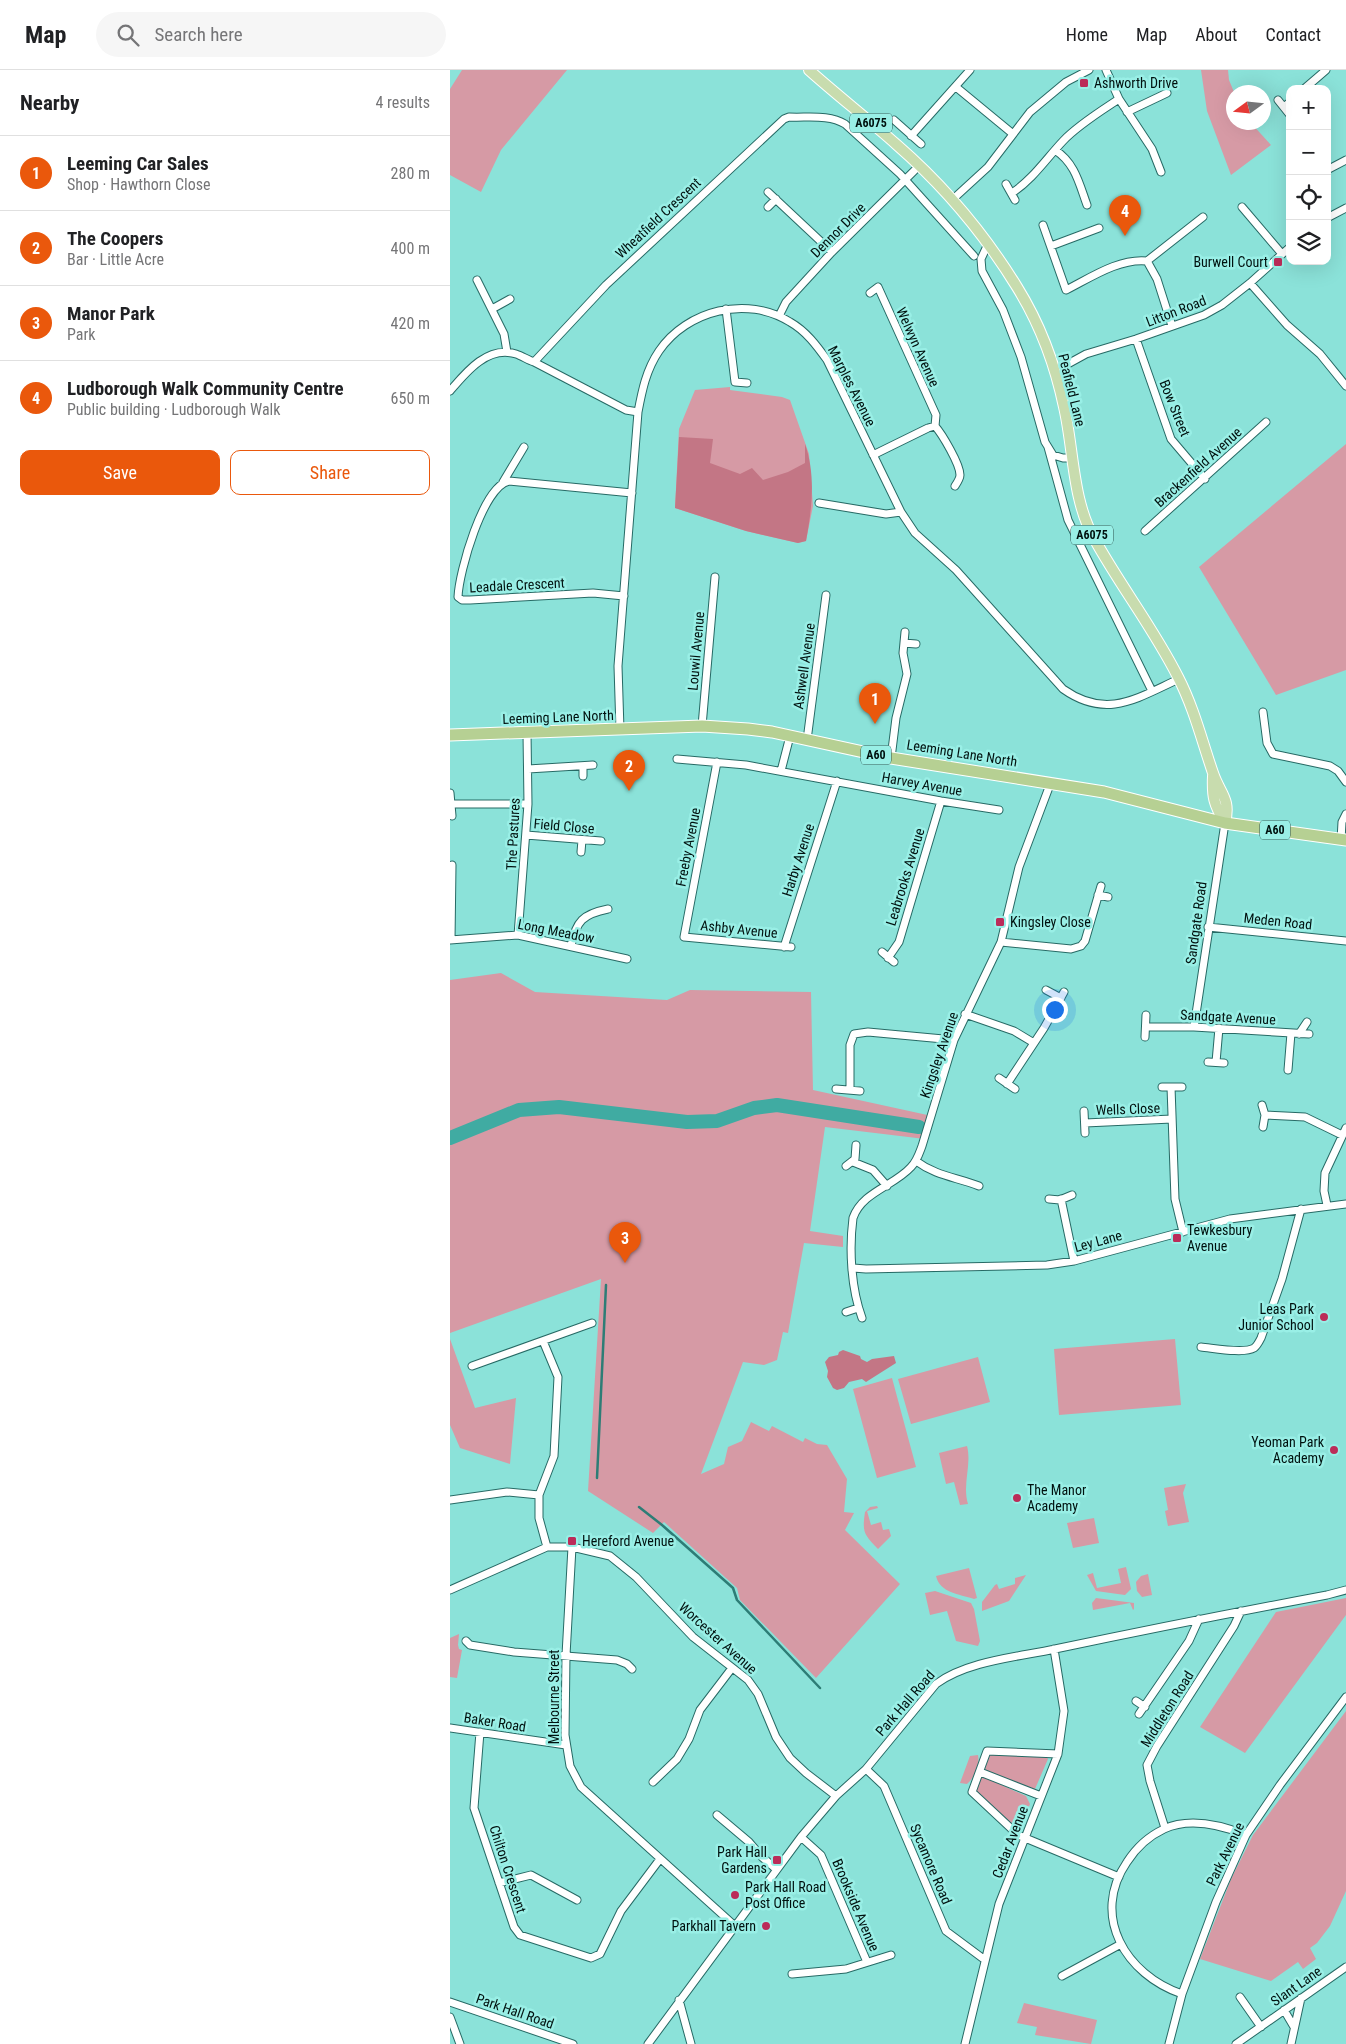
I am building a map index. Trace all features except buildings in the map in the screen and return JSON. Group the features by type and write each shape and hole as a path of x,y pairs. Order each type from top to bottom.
{"highway":[{"name":"Leeming Lane North","path":"450,735 526,734 702,726 748,729 891,758 1051,782 1104,792 1225,823 1344,840"}],"main road":[{"name":"Peafield Lane","path":"809,70 898,145 952,200 988,244 1032,313 1047,344 1055,371 1064,407 1082,508 1093,538 1156,636 1179,679 1193,711 1213,776 1222,790 1226,801 1227,814 1225,823"}],"street":[{"path":"911,136 970,70"},
{"path":"952,200 988,167 1030,112 1066,82 1089,70"},
{"path":"1106,70 1120,100 1152,149 1161,172"},
{"path":"1309,85 1326,70"},
{"path":"956,87 1013,134"},
{"path":"1156,88 1159,96"},
{"path":"1128,112 1167,93"},
{"path":"1006,184 1014,196 1066,138 1097,114 1120,100"},
{"path":"1278,100 1286,110"},
{"name":"Wheatfield Crescent","path":"534,362 606,285 784,119 789,117 838,119 845,124 906,181 974,256"},
{"path":"894,120 921,144"},
{"path":"1055,150 1064,156 1071,165 1087,205"},
{"path":"1158,163 1166,159"},
{"path":"1331,168 1346,160"},
{"name":"Dennor Drive","path":"779,316 786,302 832,252 906,181 919,166"},
{"path":"768,192 832,252"},
{"path":"1074,197 1083,194"},
{"path":"768,207 776,199"},
{"path":"1242,207 1282,254"},
{"path":"1331,213 1346,208"},
{"path":"1043,225 1066,290 1106,270 1136,260 1147,261 1203,217"},
{"path":"1050,246 1099,228"},
{"path":"988,244 981,260 982,271 1003,310 1028,378 1068,520 1152,691"},
{"name":"Litton Road","path":"1055,371 1086,354 1204,315 1222,305 1286,250"},
{"path":"1147,261 1157,279 1172,326"},
{"path":"477,280 504,334 507,352"},
{"path":"1250,282 1287,325 1320,354 1346,386"},
{"name":"Welwyn Avenue","path":"870,293 878,287 936,415 935,426 940,431 960,475 955,486"},
{"path":"492,309 510,299"},
{"path":"726,309 735,382 747,383"},
{"name":"Marples Avenue","path":"620,730 618,685 638,412 643,386 650,366 665,344 684,325 710,313 726,309 764,310 779,316 803,332 827,360 901,512 915,533 956,570 1051,678 1069,693 1088,703 1111,706 1134,700 1179,679"},
{"name":"Bow Street","path":"1136,339 1171,439 1205,479"},
{"path":"452,386 490,354 507,352 534,362 626,410 638,412"},
{"name":"Brackenfield Avenue","path":"1146,530 1205,479 1266,422"},
{"path":"873,455 935,426"},
{"path":"503,482 524,447"},
{"path":"1048,447 1053,455 1073,458"},
{"path":"503,482 509,481 632,493"},
{"name":"Leadale Crescent","path":"503,482 497,486 476,525 458,597 462,600 470,600 593,593 624,596"},
{"path":"819,503 891,515 901,512"},
{"name":"Louwil Avenue","path":"702,726 715,577"},
{"name":"Ashwell Avenue","path":"807,740 826,595"},
{"path":"891,758 896,718 907,674 904,660 905,632"},
{"path":"904,643 916,644"},
{"path":"1263,712 1267,743 1273,754 1330,766 1338,771 1346,782"},
{"name":"The Pastures","path":"518,935 528,804 526,734"},
{"path":"781,771 790,736"},
{"name":"Harvey Avenue","path":"677,759 717,762 781,771 999,810"},
{"name":"Freeby Avenue","path":"684,936 717,762"},
{"path":"528,769 593,765"},
{"path":"582,766 583,776"},
{"name":"Harby Avenue","path":"787,947 837,781"},
{"name":"Kingsley Avenue","path":"862,1318 853,1286 852,1226 856,1210 869,1197 910,1168 916,1161 925,1139 954,1040 1001,942 1019,868 1051,782"},
{"path":"450,793 452,816"},
{"name":"Leabrooks Avenue","path":"882,952 891,960 899,942 941,801"},
{"path":"451,804 528,804"},
{"path":"1344,840 1342,822 1346,814"},
{"name":"Sandgate Road","path":"1194,1027 1225,823"},
{"name":"Field Close","path":"526,835 601,841"},
{"path":"581,852 582,840"},
{"path":"451,940 452,865"},
{"path":"1001,942 1071,949 1081,946 1085,941 1101,886"},
{"path":"1098,895 1108,898"},
{"path":"571,946 577,925 585,917 608,909"},
{"name":"Meden Road","path":"1208,926 1346,941"},
{"name":"Long Meadow","path":"451,940 518,935 627,959"},
{"name":"Ashby Avenue","path":"684,936 787,947"},
{"path":"1007,1084 1063,995 1046,990"},
{"path":"965,1014 1014,1031 1034,1043"},
{"path":"1145,1038 1146,1014"},
{"path":"1288,1070 1295,1033 1307,1022"},
{"name":"Sandgate Avenue","path":"1146,1027 1219,1028 1309,1034"},
{"path":"1216,1062 1219,1028"},
{"path":"850,1090 850,1045 854,1034 868,1032 954,1040"},
{"path":"999,1078 1014,1089"},
{"path":"1162,1087 1182,1087"},
{"path":"1171,1087 1175,1199 1183,1232"},
{"path":"836,1089 860,1091"},
{"path":"1262,1105 1265,1115 1263,1127"},
{"name":"Wells Close","path":"1084,1111 1085,1134"},
{"path":"1265,1115 1304,1117 1344,1131 1325,1173 1324,1191 1327,1205"},
{"name":"Wells Close","path":"1085,1123 1172,1119"},
{"path":"853,1162 856,1145"},
{"path":"916,1161 935,1173 958,1178 979,1186"},
{"path":"846,1166 853,1162"},
{"path":"853,1162 873,1170 886,1186"},
{"path":"1049,1199 1061,1200 1072,1195"},
{"path":"1061,1200 1074,1261"},
{"name":"Ley Lane","path":"853,1268 1047,1265 1074,1261 1230,1219 1346,1204"},
{"path":"1200,1347 1240,1350 1249,1350 1256,1347 1282,1279 1301,1209"},
{"path":"846,1312 858,1308"},
{"path":"472,1366 592,1323"},
{"path":"543,1341 558,1378 554,1456 539,1495 539,1518 547,1547"},
{"path":"450,1500 507,1492 539,1495"},
{"name":"Worcester Avenue","path":"450,1590 547,1547 572,1546 610,1556 636,1577 693,1637 748,1680 758,1694 776,1737 790,1758 836,1796"},
{"name":"Melbourne Street","path":"572,1546 566,1655 566,1745 570,1766 581,1787 735,1926"},
{"name":"Park Hall Road","path":"648,2044 800,1837 836,1796 866,1769 920,1701 946,1676 988,1662 1346,1590"},
{"name":"Middleton Road","path":"1165,1828 1150,1781 1147,1765 1156,1746 1234,1626 1241,1611"},
{"path":"1139,1714 1189,1641 1199,1619"},
{"path":"466,1641 470,1645 514,1652 618,1660 627,1664 632,1669"},
{"name":"Cedar Avenue","path":"965,2044 999,1904 1058,1754 1064,1711 1054,1649"},
{"path":"654,1782 677,1759 689,1739 700,1710 732,1668"},
{"name":"Park Avenue","path":"1169,2044 1182,1994 1216,1902 1246,1835 1280,1785 1346,1697"},
{"path":"1136,1701 1145,1707"},
{"name":"Baker Road","path":"450,1728 566,1745"},
{"name":"Chilton Crescent","path":"480,1732 474,1808 514,1927 520,1935 591,1958 600,1954 621,1911 660,1859"},
{"path":"1058,1754 987,1750 972,1792 1018,1835 1119,1877"},
{"name":"Sycamore Road","path":"866,1769 884,1786 946,1931 985,1960"},
{"path":"980,1772 1041,1796"},
{"path":"717,1816 749,1842 776,1869"},
{"path":"1182,1994 1163,1987 1148,1977 1131,1962 1121,1944 1115,1927 1113,1905 1119,1877 1135,1850 1165,1828 1204,1823 1228,1828 1246,1835"},
{"name":"Brookside Avenue","path":"800,1837 822,1855 867,1962"},
{"path":"499,1883 531,1875 577,1900"},
{"path":"1062,1976 1121,1944"},
{"name":"Brookside Avenue","path":"792,1974 846,1968 890,1955"},
{"name":"Slant Lane","path":"1236,2044 1346,1966"},
{"path":"1239,1998 1261,2027"},
{"path":"1290,2044 1301,1998"},
{"path":"679,2000 691,2044"},
{"name":"Park Hall Road","path":"450,2002 573,2044"},
{"path":"1284,2010 1294,2027"},
{"path":"450,2017 460,2044"}],"shaded area":[{"path":"462,70 567,70 501,150 481,192 450,175 450,89"},
{"path":"1201,70 1228,70 1231,85 1226,85 1226,130 1257,130 1271,145 1231,175 1207,111"},
{"path":"730,387 730,390 782,397 790,400 809,454 813,506 806,541 798,543 746,531 675,508 679,429 695,390"},
{"path":"679,437 713,439 710,463 740,474 752,468 763,480 788,472 805,463 805,444 812,480 810,517 806,541 798,543 746,531 675,508"},
{"path":"1346,444 1346,670 1276,695 1199,567"},
{"path":"501,973 535,992 667,1000 690,990 811,992 813,1090 932,1116 925,1139 825,1127 810,1231 843,1236 843,1247 804,1243 788,1333 783,1332 777,1360 764,1365 743,1362 701,1474 724,1464 728,1447 742,1441 751,1422 769,1431 772,1426 803,1442 805,1438 817,1444 827,1445 847,1479 844,1512 854,1513 845,1530 900,1584 816,1678 740,1600 737,1588 664,1522 653,1533 588,1491 601,1279 450,1333 450,980"},
{"path":"450,1339 475,1408 516,1398 510,1464 460,1448 450,1425"},
{"path":"1175,1339 1181,1405 1059,1415 1054,1349"},
{"path":"843,1350 860,1356 861,1359 867,1362 872,1359 894,1356 896,1363 866,1382 862,1379 849,1382 844,1388 837,1390 833,1388 827,1377 828,1371 825,1362 829,1357 838,1355"},
{"path":"978,1357 990,1402 911,1424 898,1379"},
{"path":"892,1378 916,1467 877,1478 853,1389"},
{"path":"967,1446 966,1497 968,1504 960,1505 954,1482 946,1484 939,1453"},
{"path":"1186,1484 1183,1493 1189,1522 1168,1526 1165,1511 1168,1510 1164,1488"},
{"path":"877,1506 878,1508 867,1511 871,1525 881,1522 883,1530 889,1529 891,1536 878,1549 867,1536 864,1529 865,1512 870,1507"},
{"path":"1094,1518 1099,1543 1073,1548 1067,1523"},
{"path":"1126,1567 1131,1589 1125,1595 1096,1591 1087,1575 1093,1573 1097,1588 1121,1583 1118,1569"},
{"path":"969,1568 977,1598 974,1599 956,1594 938,1582 936,1576"},
{"path":"1148,1574 1152,1595 1142,1597 1137,1591 1136,1582 1141,1576"},
{"path":"1026,1575 1009,1601 982,1611 982,1602 995,1585 997,1584 999,1589 1015,1584 1015,1578"},
{"path":"935,1591 971,1603 974,1609 980,1641 978,1646 956,1641 947,1611 930,1615 925,1593"},
{"path":"1096,1598 1134,1603 1134,1609 1130,1603 1093,1610 1092,1603"},
{"path":"1346,1598 1346,1615 1245,1753 1200,1727 1276,1612"},
{"path":"459,1634 458,1645 459,1649 462,1650 457,1678 450,1677 450,1638"},
{"path":"1346,1711 1346,1891 1330,1926 1317,1943 1310,1948 1316,1959 1303,1969 1298,1962 1271,1981 1200,1959 1231,1879 1253,1835"},
{"path":"992,1754 1046,1756 1048,1759 1035,1789 986,1772 985,1768 988,1757"},
{"path":"978,1755 978,1767 972,1778 967,1784 960,1783 970,1756"},
{"path":"984,1777 1026,1796 1030,1804 1019,1831 978,1794 976,1789 981,1778"},
{"path":"1024,2003 1097,2020 1091,2044 1035,2035 1037,2027 1017,2023"}],"waterway":[{"path":"450,1138 519,1110 559,1107 687,1122 717,1121 754,1108 777,1105 919,1127"},
{"path":"597,1478 606,1285"},
{"path":"639,1507 733,1588 737,1600 820,1688"}],"place":[{"name":"Ashworth Drive","path":"1084,83"},
{"name":"Ludborough Walk Community Centre","path":"1125,236"},
{"name":"Burwell Court","path":"1278,262"},
{"name":"Leeming Car Sales","path":"875,724"},
{"name":"The Coopers","path":"629,791"},
{"name":"Kingsley Close","path":"1000,922"},
{"name":"Tewkesbury Avenue","path":"1177,1238"},
{"name":"Manor Park","path":"625,1263"},
{"name":"Leas Park Junior School","path":"1324,1317"},
{"name":"Yeoman Park Academy","path":"1334,1450"},
{"name":"The Manor Academy","path":"1017,1498"},
{"name":"Hereford Avenue","path":"572,1541"},
{"name":"Park Hall Gardens","path":"777,1860"},
{"name":"Park Hall Road Post Office","path":"735,1895"},
{"name":"Parkhall Tavern","path":"766,1926"}]}
